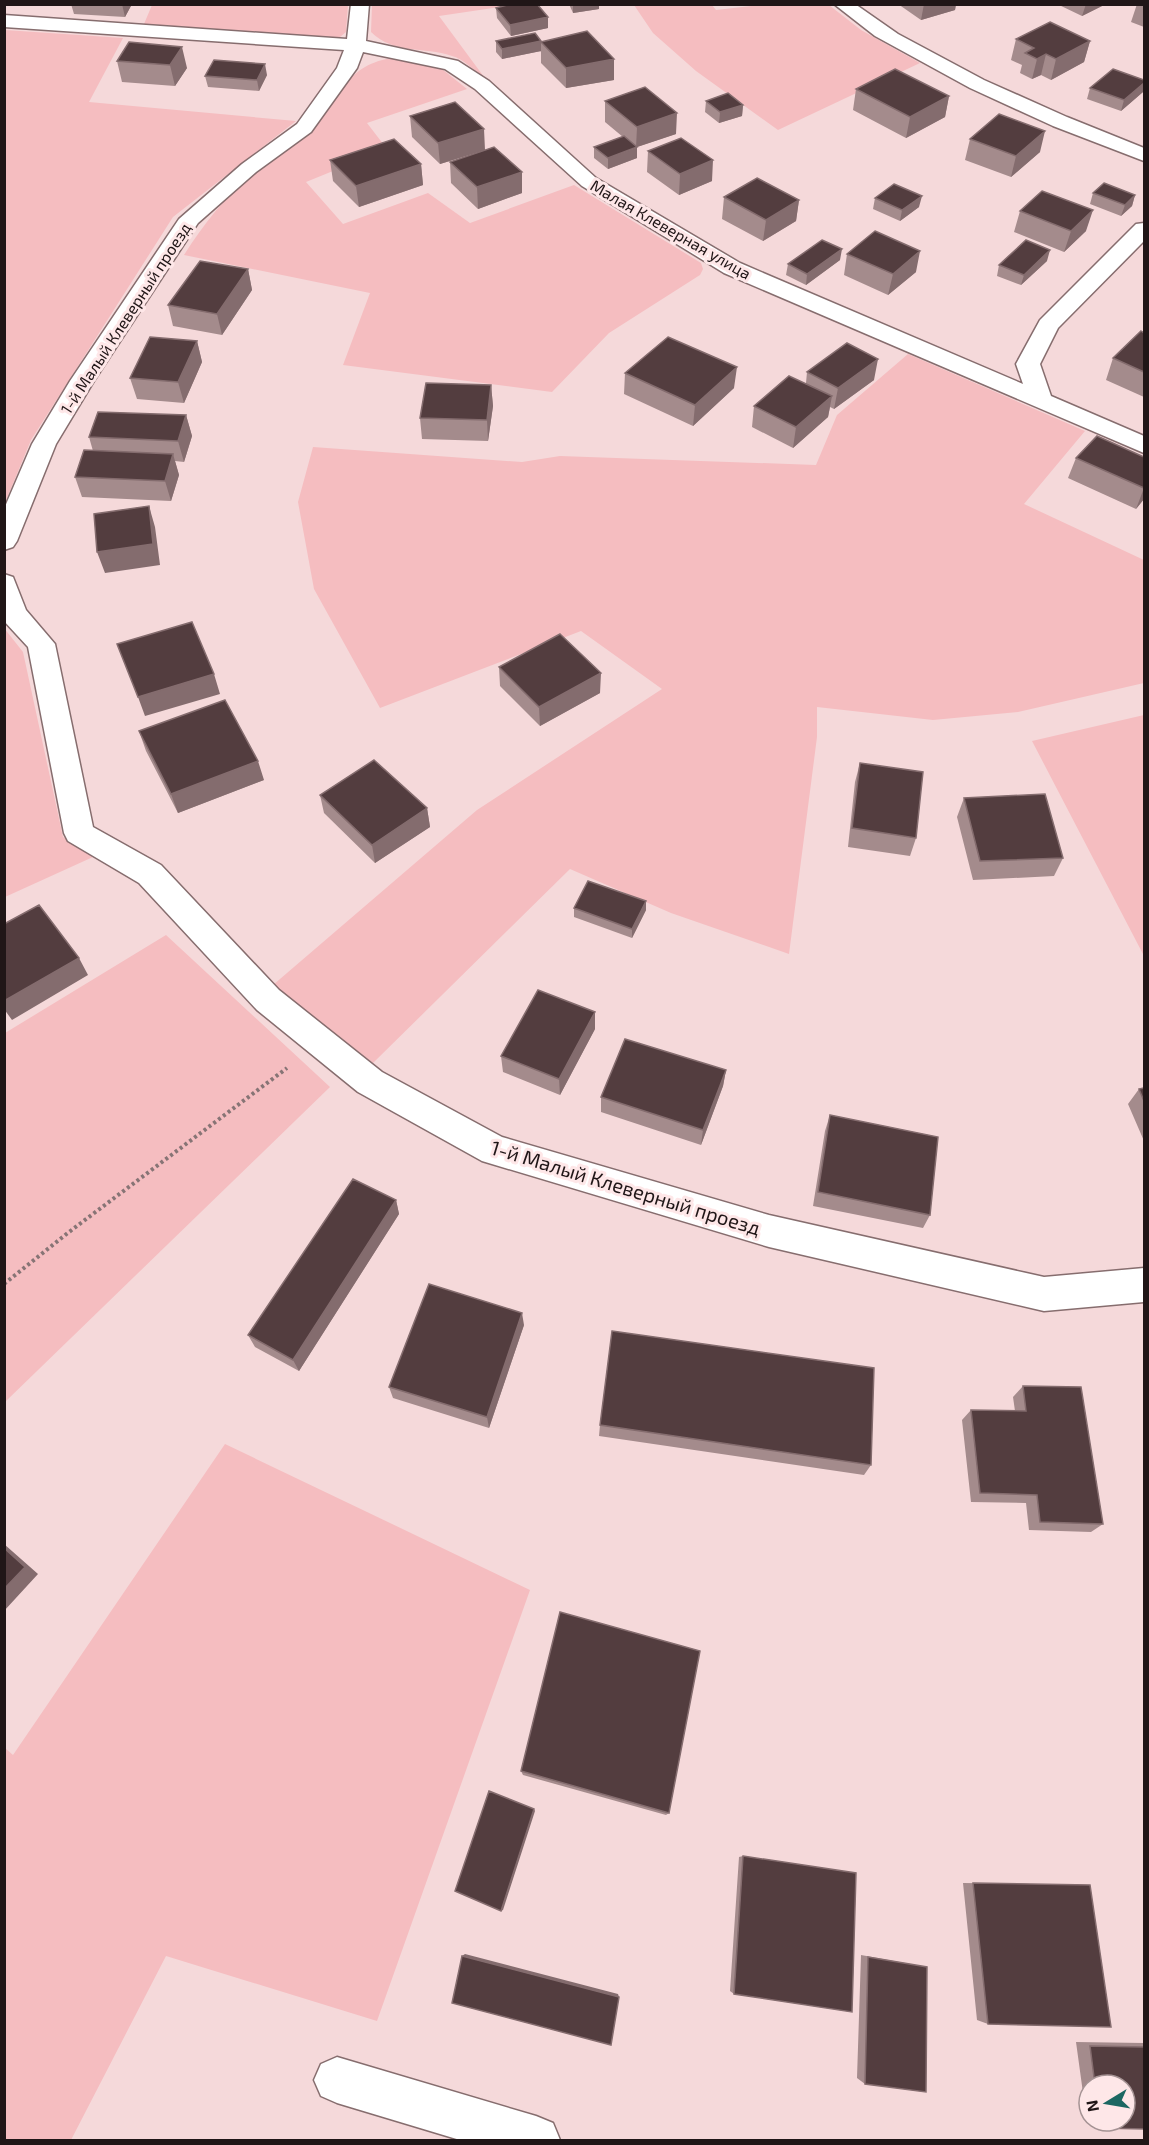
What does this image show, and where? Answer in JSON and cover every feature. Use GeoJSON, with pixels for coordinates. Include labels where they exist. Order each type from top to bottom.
{"type":"FeatureCollection","features":[{"type":"Feature","properties":{"kind":"street"},"geometry":{"type":"LineString","coordinates":[[356,45],[360,4]]}},
{"type":"Feature","properties":{"kind":"street"},"geometry":{"type":"LineString","coordinates":[[843,4],[866,25],[951,72],[1036,113],[1144,155]]}},
{"type":"Feature","properties":{"kind":"street","name":"Малая Клеверная улица"},"geometry":{"type":"LineString","coordinates":[[4,21],[356,45],[451,65],[482,85],[589,182],[732,268],[1144,445]]}},
{"type":"Feature","properties":{"kind":"street","name":"1-й Малый Клеверный проезд"},"geometry":{"type":"LineString","coordinates":[[4,541],[44,444],[82,381],[190,219],[249,168],[304,128],[347,68],[356,45]]}},
{"type":"Feature","properties":{"kind":"street"},"geometry":{"type":"LineString","coordinates":[[1040,400],[1028,364],[1048,325],[1144,229]]}},
{"type":"Feature","properties":{"kind":"street","name":"1-й Малый Клеверный проезд"},"geometry":{"type":"LineString","coordinates":[[4,583],[14,614],[41,644],[79,833],[150,874],[268,1000],[370,1082],[494,1150],[769,1231],[1044,1294],[1144,1285]]}},
{"type":"Feature","properties":{"kind":"street"},"geometry":{"type":"LineString","coordinates":[[337,2080],[536,2140]]}},
{"type":"Feature","properties":{"kind":"path"},"geometry":{"type":"LineString","coordinates":[[4,1284],[69,1232],[322,1043]]}},
{"type":"Feature","properties":{"kind":"shaded area"},"geometry":{"type":"Polygon","coordinates":[[[152,4],[348,5],[346,32],[340,37],[324,37],[144,24],[152,4]]]}},
{"type":"Feature","properties":{"kind":"shaded area"},"geometry":{"type":"Polygon","coordinates":[[[768,4],[829,5],[861,30],[920,63],[778,130],[696,71],[653,33],[634,5],[712,5],[716,10],[768,4]]]}},
{"type":"Feature","properties":{"kind":"shaded area"},"geometry":{"type":"Polygon","coordinates":[[[372,5],[514,5],[439,16],[487,81],[457,58],[441,53],[400,47],[380,39],[371,32],[372,5]]]}},
{"type":"Feature","properties":{"kind":"shaded area"},"geometry":{"type":"Polygon","coordinates":[[[5,30],[123,38],[89,102],[296,121],[173,217],[31,440],[5,503],[5,30]]]}},
{"type":"Feature","properties":{"kind":"shaded area"},"geometry":{"type":"Polygon","coordinates":[[[391,58],[442,69],[467,89],[367,123],[387,149],[306,182],[343,224],[428,193],[470,223],[574,185],[701,263],[703,269],[700,275],[609,333],[552,392],[343,365],[370,293],[184,255],[227,198],[248,177],[311,129],[352,77],[375,62],[391,58]]]}},
{"type":"Feature","properties":{"kind":"shaded area"},"geometry":{"type":"Polygon","coordinates":[[[908,354],[1085,431],[1024,504],[1144,560],[1144,683],[1018,712],[933,720],[817,707],[817,737],[789,954],[671,913],[570,869],[373,1063],[273,985],[477,810],[662,689],[581,631],[380,708],[314,589],[298,502],[313,447],[522,462],[560,456],[816,465],[837,415],[908,354]]]}},
{"type":"Feature","properties":{"kind":"shaded area"},"geometry":{"type":"Polygon","coordinates":[[[4,628],[23,652],[63,837],[93,857],[5,897],[4,628]]]}},
{"type":"Feature","properties":{"kind":"shaded area"},"geometry":{"type":"Polygon","coordinates":[[[1144,715],[1144,956],[1032,741],[1144,715]]]}},
{"type":"Feature","properties":{"kind":"shaded area"},"geometry":{"type":"Polygon","coordinates":[[[166,935],[330,1087],[5,1402],[5,1033],[166,935]]]}},
{"type":"Feature","properties":{"kind":"shaded area"},"geometry":{"type":"Polygon","coordinates":[[[225,1444],[530,1590],[377,2021],[166,1956],[71,2140],[5,2140],[5,1748],[13,1755],[225,1444]]]}},
{"type":"Feature","properties":{"kind":"building"},"geometry":{"type":"Polygon","coordinates":[[[511,4],[537,4],[548,17],[510,25],[496,8],[511,4]]]}},
{"type":"Feature","properties":{"kind":"building"},"geometry":{"type":"Polygon","coordinates":[[[1050,22],[1090,41],[1056,59],[1046,54],[1037,59],[1025,53],[1034,48],[1016,39],[1050,22]]]}},
{"type":"Feature","properties":{"kind":"building"},"geometry":{"type":"Polygon","coordinates":[[[587,31],[614,59],[566,68],[541,42],[587,31]]]}},
{"type":"Feature","properties":{"kind":"building"},"geometry":{"type":"Polygon","coordinates":[[[535,33],[541,41],[502,49],[496,41],[535,33]]]}},
{"type":"Feature","properties":{"kind":"building"},"geometry":{"type":"Polygon","coordinates":[[[129,42],[182,47],[170,65],[117,61],[129,42]]]}},
{"type":"Feature","properties":{"kind":"building"},"geometry":{"type":"Polygon","coordinates":[[[214,60],[265,64],[257,80],[205,76],[214,60]]]}},
{"type":"Feature","properties":{"kind":"building"},"geometry":{"type":"Polygon","coordinates":[[[895,69],[949,96],[910,117],[856,89],[895,69]]]}},
{"type":"Feature","properties":{"kind":"building"},"geometry":{"type":"Polygon","coordinates":[[[1113,69],[1144,80],[1144,83],[1124,100],[1090,88],[1113,69]]]}},
{"type":"Feature","properties":{"kind":"building"},"geometry":{"type":"Polygon","coordinates":[[[645,87],[677,113],[637,127],[605,101],[645,87]]]}},
{"type":"Feature","properties":{"kind":"building"},"geometry":{"type":"Polygon","coordinates":[[[728,93],[743,105],[720,112],[706,101],[728,93]]]}},
{"type":"Feature","properties":{"kind":"building"},"geometry":{"type":"Polygon","coordinates":[[[455,102],[484,129],[438,143],[410,116],[455,102]]]}},
{"type":"Feature","properties":{"kind":"building"},"geometry":{"type":"Polygon","coordinates":[[[999,114],[1045,131],[1016,156],[970,139],[999,114]]]}},
{"type":"Feature","properties":{"kind":"building"},"geometry":{"type":"Polygon","coordinates":[[[624,136],[637,147],[608,158],[594,147],[624,136]]]}},
{"type":"Feature","properties":{"kind":"building"},"geometry":{"type":"Polygon","coordinates":[[[681,138],[713,160],[680,174],[648,151],[681,138]]]}},
{"type":"Feature","properties":{"kind":"building"},"geometry":{"type":"Polygon","coordinates":[[[394,139],[421,164],[356,186],[330,160],[394,139]]]}},
{"type":"Feature","properties":{"kind":"building"},"geometry":{"type":"Polygon","coordinates":[[[494,147],[522,172],[477,187],[450,162],[494,147]]]}},
{"type":"Feature","properties":{"kind":"building"},"geometry":{"type":"Polygon","coordinates":[[[757,178],[799,200],[766,220],[724,197],[757,178]]]}},
{"type":"Feature","properties":{"kind":"building"},"geometry":{"type":"Polygon","coordinates":[[[1104,183],[1135,195],[1125,205],[1093,193],[1104,183]]]}},
{"type":"Feature","properties":{"kind":"building"},"geometry":{"type":"Polygon","coordinates":[[[894,184],[922,196],[902,210],[875,198],[894,184]]]}},
{"type":"Feature","properties":{"kind":"building"},"geometry":{"type":"Polygon","coordinates":[[[1042,191],[1093,210],[1071,231],[1020,211],[1042,191]]]}},
{"type":"Feature","properties":{"kind":"building"},"geometry":{"type":"Polygon","coordinates":[[[875,231],[920,251],[893,274],[847,254],[875,231]]]}},
{"type":"Feature","properties":{"kind":"building"},"geometry":{"type":"Polygon","coordinates":[[[822,240],[842,249],[807,274],[788,264],[822,240]]]}},
{"type":"Feature","properties":{"kind":"building"},"geometry":{"type":"Polygon","coordinates":[[[1026,240],[1050,250],[1024,275],[999,265],[1026,240]]]}},
{"type":"Feature","properties":{"kind":"building"},"geometry":{"type":"Polygon","coordinates":[[[200,261],[248,269],[217,314],[168,305],[200,261]]]}},
{"type":"Feature","properties":{"kind":"building"},"geometry":{"type":"Polygon","coordinates":[[[1141,331],[1144,333],[1144,372],[1113,358],[1141,331]]]}},
{"type":"Feature","properties":{"kind":"building"},"geometry":{"type":"Polygon","coordinates":[[[150,337],[197,341],[178,382],[130,378],[150,337]]]}},
{"type":"Feature","properties":{"kind":"building"},"geometry":{"type":"Polygon","coordinates":[[[668,337],[737,367],[695,405],[625,373],[668,337]]]}},
{"type":"Feature","properties":{"kind":"building"},"geometry":{"type":"Polygon","coordinates":[[[847,343],[878,359],[838,388],[807,372],[847,343]]]}},
{"type":"Feature","properties":{"kind":"building"},"geometry":{"type":"Polygon","coordinates":[[[789,376],[832,396],[796,427],[754,406],[789,376]]]}},
{"type":"Feature","properties":{"kind":"building"},"geometry":{"type":"Polygon","coordinates":[[[426,383],[491,385],[487,420],[420,418],[426,383]]]}},
{"type":"Feature","properties":{"kind":"building"},"geometry":{"type":"Polygon","coordinates":[[[98,412],[186,415],[178,441],[89,437],[98,412]]]}},
{"type":"Feature","properties":{"kind":"building"},"geometry":{"type":"Polygon","coordinates":[[[1097,436],[1144,457],[1144,488],[1076,458],[1097,436]]]}},
{"type":"Feature","properties":{"kind":"building"},"geometry":{"type":"Polygon","coordinates":[[[84,450],[173,454],[165,481],[75,477],[84,450]]]}},
{"type":"Feature","properties":{"kind":"building"},"geometry":{"type":"Polygon","coordinates":[[[149,506],[153,544],[97,552],[94,514],[149,506]]]}},
{"type":"Feature","properties":{"kind":"building"},"geometry":{"type":"Polygon","coordinates":[[[192,622],[214,674],[138,697],[117,644],[192,622]]]}},
{"type":"Feature","properties":{"kind":"building"},"geometry":{"type":"Polygon","coordinates":[[[560,634],[601,673],[539,707],[499,667],[560,634]]]}},
{"type":"Feature","properties":{"kind":"building"},"geometry":{"type":"Polygon","coordinates":[[[225,700],[258,761],[171,794],[139,731],[225,700]]]}},
{"type":"Feature","properties":{"kind":"building"},"geometry":{"type":"Polygon","coordinates":[[[374,760],[427,808],[372,845],[320,795],[374,760]]]}},
{"type":"Feature","properties":{"kind":"building"},"geometry":{"type":"Polygon","coordinates":[[[860,763],[923,772],[916,838],[852,828],[860,763]]]}},
{"type":"Feature","properties":{"kind":"building"},"geometry":{"type":"Polygon","coordinates":[[[1045,794],[1063,858],[980,861],[964,798],[1045,794]]]}},
{"type":"Feature","properties":{"kind":"building"},"geometry":{"type":"Polygon","coordinates":[[[588,881],[646,901],[632,929],[574,908],[588,881]]]}},
{"type":"Feature","properties":{"kind":"building"},"geometry":{"type":"Polygon","coordinates":[[[39,905],[79,958],[4,1001],[4,924],[39,905]]]}},
{"type":"Feature","properties":{"kind":"building"},"geometry":{"type":"Polygon","coordinates":[[[538,990],[595,1012],[559,1079],[501,1056],[538,990]]]}},
{"type":"Feature","properties":{"kind":"building"},"geometry":{"type":"Polygon","coordinates":[[[625,1039],[726,1070],[703,1130],[601,1097],[625,1039]]]}},
{"type":"Feature","properties":{"kind":"building"},"geometry":{"type":"Polygon","coordinates":[[[1144,1088],[1144,1101],[1139,1089],[1144,1088]]]}},
{"type":"Feature","properties":{"kind":"building"},"geometry":{"type":"Polygon","coordinates":[[[830,1115],[938,1137],[930,1215],[818,1192],[830,1115]]]}},
{"type":"Feature","properties":{"kind":"building"},"geometry":{"type":"Polygon","coordinates":[[[353,1179],[396,1200],[293,1360],[248,1335],[353,1179]]]}},
{"type":"Feature","properties":{"kind":"building"},"geometry":{"type":"Polygon","coordinates":[[[429,1284],[522,1313],[487,1417],[389,1387],[429,1284]]]}},
{"type":"Feature","properties":{"kind":"building"},"geometry":{"type":"Polygon","coordinates":[[[612,1331],[874,1368],[871,1465],[600,1425],[612,1331]]]}},
{"type":"Feature","properties":{"kind":"building"},"geometry":{"type":"Polygon","coordinates":[[[1023,1386],[1081,1387],[1103,1524],[1040,1522],[1037,1495],[980,1493],[971,1410],[1026,1411],[1023,1386]]]}},
{"type":"Feature","properties":{"kind":"building"},"geometry":{"type":"Polygon","coordinates":[[[4,1548],[25,1567],[4,1589],[4,1548]]]}},
{"type":"Feature","properties":{"kind":"building"},"geometry":{"type":"Polygon","coordinates":[[[560,1612],[700,1651],[669,1813],[521,1771],[560,1612]]]}},
{"type":"Feature","properties":{"kind":"building"},"geometry":{"type":"Polygon","coordinates":[[[489,1791],[534,1809],[501,1911],[455,1891],[489,1791]]]}},
{"type":"Feature","properties":{"kind":"building"},"geometry":{"type":"Polygon","coordinates":[[[743,1856],[856,1873],[852,2012],[734,1994],[743,1856]]]}},
{"type":"Feature","properties":{"kind":"building"},"geometry":{"type":"Polygon","coordinates":[[[973,1883],[1090,1885],[1111,2027],[988,2024],[973,1883]]]}},
{"type":"Feature","properties":{"kind":"building"},"geometry":{"type":"Polygon","coordinates":[[[462,1956],[619,1997],[611,2045],[452,2003],[462,1956]]]}},
{"type":"Feature","properties":{"kind":"building"},"geometry":{"type":"Polygon","coordinates":[[[868,1957],[927,1967],[926,2092],[865,2084],[868,1957]]]}},
{"type":"Feature","properties":{"kind":"building"},"geometry":{"type":"Polygon","coordinates":[[[1090,2046],[1144,2047],[1144,2129],[1137,2129],[1137,2073],[1093,2073],[1090,2046]]]}}]}
